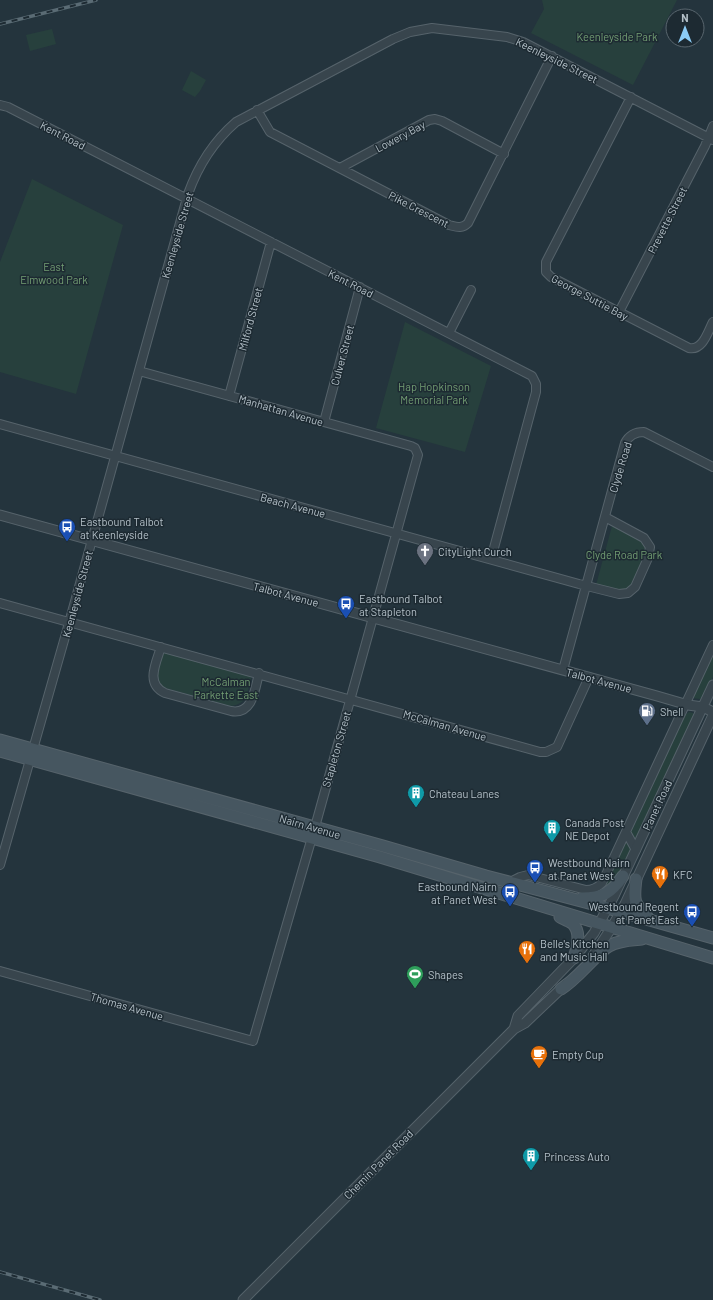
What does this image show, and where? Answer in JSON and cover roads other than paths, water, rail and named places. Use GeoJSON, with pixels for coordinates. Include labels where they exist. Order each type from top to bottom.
{"type":"FeatureCollection","features":[{"type":"Feature","properties":{"kind":"main road","name":"Nairn Avenue"},"geometry":{"type":"LineString","coordinates":[[0,740],[31,754],[129,781],[217,811],[383,846],[486,876],[713,938]]}},
{"type":"Feature","properties":{"kind":"main road","name":"Nairn Avenue"},"geometry":{"type":"LineString","coordinates":[[0,751],[31,754]]}},
{"type":"Feature","properties":{"kind":"main road","name":"Nairn Avenue"},"geometry":{"type":"LineString","coordinates":[[129,781],[220,800],[380,857],[713,958]]}},
{"type":"Feature","properties":{"kind":"main road"},"geometry":{"type":"LineString","coordinates":[[217,811],[220,800]]}},
{"type":"Feature","properties":{"kind":"main road"},"geometry":{"type":"LineString","coordinates":[[380,857],[383,846]]}},
{"type":"Feature","properties":{"kind":"main road"},"geometry":{"type":"LineString","coordinates":[[571,899],[592,898],[605,894],[615,887],[623,876]]}},
{"type":"Feature","properties":{"kind":"main road"},"geometry":{"type":"LineString","coordinates":[[636,879],[634,897],[638,907],[651,921]]}},
{"type":"Feature","properties":{"kind":"main road"},"geometry":{"type":"LineString","coordinates":[[506,895],[510,882]]}},
{"type":"Feature","properties":{"kind":"main road"},"geometry":{"type":"LineString","coordinates":[[539,905],[572,923],[576,929],[578,941],[574,958]]}},
{"type":"Feature","properties":{"kind":"main road"},"geometry":{"type":"LineString","coordinates":[[561,990],[571,983],[608,946],[629,940],[650,939]]}},
{"type":"Feature","properties":{"kind":"street","name":"Keenleyside Street"},"geometry":{"type":"LineString","coordinates":[[0,865],[70,621],[187,198],[190,189],[215,143],[236,122],[257,110],[393,39],[410,32],[432,28],[506,37],[523,42],[711,138]]}},
{"type":"Feature","properties":{"kind":"street","name":"Pike Crescent"},"geometry":{"type":"LineString","coordinates":[[257,110],[270,132],[449,225],[464,227],[468,223],[504,154],[552,56]]}},
{"type":"Feature","properties":{"kind":"street","name":"George Suttie Bay"},"geometry":{"type":"LineString","coordinates":[[631,97],[545,265],[546,272],[551,277],[691,349],[698,347],[702,343],[713,322]]}},
{"type":"Feature","properties":{"kind":"street","name":"Kent Road"},"geometry":{"type":"LineString","coordinates":[[0,105],[8,107],[187,198],[532,376],[536,384],[536,392],[492,560]]}},
{"type":"Feature","properties":{"kind":"street","name":"Lowery Bay"},"geometry":{"type":"LineString","coordinates":[[340,168],[429,120],[435,119],[442,121],[504,154]]}},
{"type":"Feature","properties":{"kind":"street","name":"Prevette Street"},"geometry":{"type":"LineString","coordinates":[[619,312],[711,138],[713,126]]}},
{"type":"Feature","properties":{"kind":"street","name":"Milford Street"},"geometry":{"type":"LineString","coordinates":[[229,396],[271,242]]}},
{"type":"Feature","properties":{"kind":"street","name":"Culver Street"},"geometry":{"type":"LineString","coordinates":[[324,422],[360,287]]}},
{"type":"Feature","properties":{"kind":"street"},"geometry":{"type":"LineString","coordinates":[[449,333],[471,290]]}},
{"type":"Feature","properties":{"kind":"street","name":"Manhattan Avenue"},"geometry":{"type":"LineString","coordinates":[[139,371],[411,446],[415,448],[418,455]]}},
{"type":"Feature","properties":{"kind":"street","name":"Beach Avenue"},"geometry":{"type":"LineString","coordinates":[[0,424],[585,585]]}},
{"type":"Feature","properties":{"kind":"street","name":"Clyde Road"},"geometry":{"type":"LineString","coordinates":[[563,670],[585,585],[625,443],[628,438],[633,434],[644,432],[713,468]]}},
{"type":"Feature","properties":{"kind":"street","name":"Stapleton Street"},"geometry":{"type":"LineString","coordinates":[[253,1041],[418,455]]}},
{"type":"Feature","properties":{"kind":"street","name":"Talbot Avenue"},"geometry":{"type":"LineString","coordinates":[[0,515],[589,677],[686,705],[712,716]]}},
{"type":"Feature","properties":{"kind":"street"},"geometry":{"type":"LineString","coordinates":[[585,585],[619,594],[628,593],[635,587],[648,558],[650,547],[644,538],[605,517]]}},
{"type":"Feature","properties":{"kind":"street","name":"McCalman Avenue"},"geometry":{"type":"LineString","coordinates":[[0,603],[546,752],[557,747],[589,677]]}},
{"type":"Feature","properties":{"kind":"street"},"geometry":{"type":"LineString","coordinates":[[510,882],[528,874],[586,890],[597,888],[602,882],[626,832],[713,645]]}},
{"type":"Feature","properties":{"kind":"street"},"geometry":{"type":"LineString","coordinates":[[161,647],[153,676],[154,683],[159,689],[165,693],[223,709],[237,712],[247,707],[252,700],[259,674]]}},
{"type":"Feature","properties":{"kind":"street","name":"Panet Road"},"geometry":{"type":"LineString","coordinates":[[600,924],[713,685]]}},
{"type":"Feature","properties":{"kind":"street","name":"Panet Road"},"geometry":{"type":"LineString","coordinates":[[612,927],[621,913],[712,716]]}},
{"type":"Feature","properties":{"kind":"street"},"geometry":{"type":"LineString","coordinates":[[626,832],[636,850]]}},
{"type":"Feature","properties":{"kind":"street"},"geometry":{"type":"LineString","coordinates":[[571,899],[573,886]]}},
{"type":"Feature","properties":{"kind":"street","name":"Chemin Panet Road"},"geometry":{"type":"LineString","coordinates":[[514,1029],[518,1016],[574,958],[600,924]]}},
{"type":"Feature","properties":{"kind":"street","name":"Chemin Panet Road"},"geometry":{"type":"LineString","coordinates":[[243,1300],[514,1029],[525,1023],[561,990],[593,955],[612,927]]}},
{"type":"Feature","properties":{"kind":"street","name":"Thomas Avenue"},"geometry":{"type":"LineString","coordinates":[[0,971],[253,1041]]}},
{"type":"Feature","properties":{"kind":"street"},"geometry":{"type":"LineString","coordinates":[[534,1000],[542,1008]]}},
{"type":"Feature","properties":{"kind":"railway"},"geometry":{"type":"LineString","coordinates":[[0,24],[96,0]]}},
{"type":"Feature","properties":{"kind":"railway"},"geometry":{"type":"LineString","coordinates":[[0,1272],[100,1300]]}},
{"type":"Feature","properties":{"kind":"place","name":"Eastbound Talbot at Keenleyside"},"geometry":{"type":"Point","coordinates":[67,542]}},
{"type":"Feature","properties":{"kind":"place","name":"CityLight Curch"},"geometry":{"type":"Point","coordinates":[425,566]}},
{"type":"Feature","properties":{"kind":"place","name":"Eastbound Talbot at Stapleton"},"geometry":{"type":"Point","coordinates":[346,619]}},
{"type":"Feature","properties":{"kind":"place","name":"Shell"},"geometry":{"type":"Point","coordinates":[647,726]}},
{"type":"Feature","properties":{"kind":"place","name":"Chateau Lanes"},"geometry":{"type":"Point","coordinates":[416,808]}},
{"type":"Feature","properties":{"kind":"place","name":"Canada Post NE Depot"},"geometry":{"type":"Point","coordinates":[552,843]}},
{"type":"Feature","properties":{"kind":"place","name":"Westbound Nairn at Panet West"},"geometry":{"type":"Point","coordinates":[535,883]}},
{"type":"Feature","properties":{"kind":"place","name":"KFC"},"geometry":{"type":"Point","coordinates":[660,889]}},
{"type":"Feature","properties":{"kind":"place","name":"Eastbound Nairn at Panet West"},"geometry":{"type":"Point","coordinates":[510,907]}},
{"type":"Feature","properties":{"kind":"place","name":"Westbound Regent at Panet East"},"geometry":{"type":"Point","coordinates":[692,927]}},
{"type":"Feature","properties":{"kind":"place","name":"Belle's Kitchen and Music Hall"},"geometry":{"type":"Point","coordinates":[527,964]}},
{"type":"Feature","properties":{"kind":"place","name":"Shapes"},"geometry":{"type":"Point","coordinates":[415,989]}},
{"type":"Feature","properties":{"kind":"place","name":"Empty Cup"},"geometry":{"type":"Point","coordinates":[539,1069]}},
{"type":"Feature","properties":{"kind":"place","name":"Princess Auto"},"geometry":{"type":"Point","coordinates":[531,1171]}},
{"type":"Feature","properties":{"kind":"park label","name":"Keenleyside Park"},"geometry":{"type":"Point","coordinates":[617,36]}},
{"type":"Feature","properties":{"kind":"park label","name":"East Elmwood Park"},"geometry":{"type":"Point","coordinates":[54,272]}},
{"type":"Feature","properties":{"kind":"park label","name":"Hap Hopkinson Memorial Park"},"geometry":{"type":"Point","coordinates":[434,392]}},
{"type":"Feature","properties":{"kind":"park label","name":"Clyde Road Park"},"geometry":{"type":"Point","coordinates":[624,554]}},
{"type":"Feature","properties":{"kind":"park label","name":"McCalman Parkette East"},"geometry":{"type":"Point","coordinates":[226,687]}}]}
